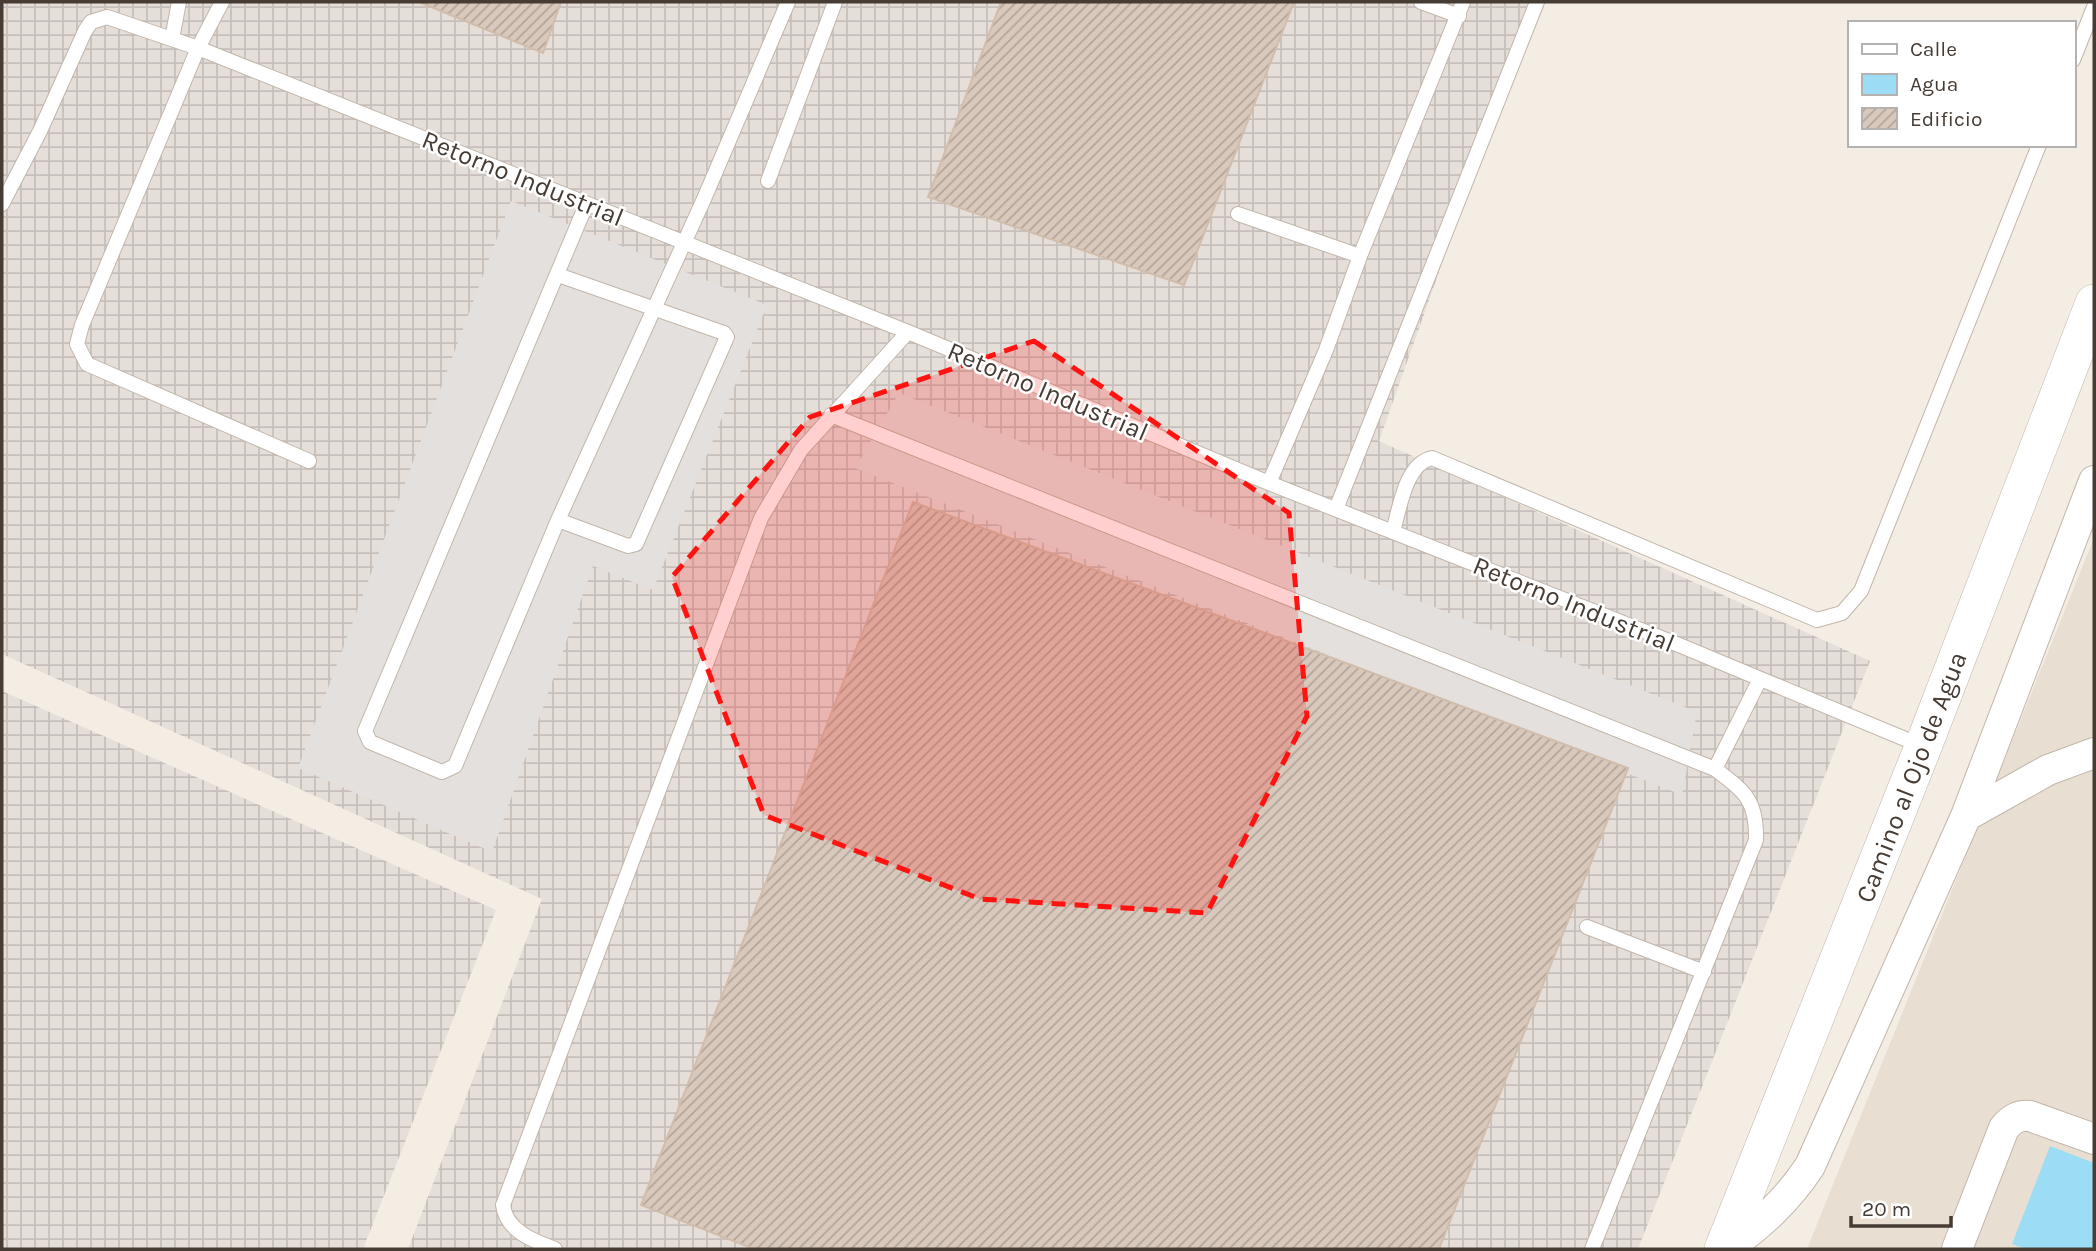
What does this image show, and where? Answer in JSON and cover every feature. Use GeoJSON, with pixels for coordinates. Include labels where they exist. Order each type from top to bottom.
{"type":"FeatureCollection","features":[{"type":"Feature","properties":{"kind":"street","name":"Camino al Ojo de Agua"},"geometry":{"type":"LineString","coordinates":[[1725,1249],[2094,303]]}},
{"type":"Feature","properties":{"kind":"street"},"geometry":{"type":"LineString","coordinates":[[1725,1249],[1790,1196],[1810,1166],[1966,816],[2094,481]]}},
{"type":"Feature","properties":{"kind":"street"},"geometry":{"type":"LineString","coordinates":[[1966,816],[2028,779],[2094,753]]}},
{"type":"Feature","properties":{"kind":"street"},"geometry":{"type":"LineString","coordinates":[[1957,1249],[2004,1128],[2010,1121],[2030,1116],[2094,1139]]}},
{"type":"Feature","properties":{"kind":"lane"},"geometry":{"type":"LineString","coordinates":[[172,39],[179,2]]}},
{"type":"Feature","properties":{"kind":"lane"},"geometry":{"type":"LineString","coordinates":[[222,2],[198,48],[82,325],[77,344],[87,364],[309,461]]}},
{"type":"Feature","properties":{"kind":"lane"},"geometry":{"type":"LineString","coordinates":[[586,205],[365,731],[367,740],[442,772],[455,766],[558,520],[652,309],[685,242],[788,2]]}},
{"type":"Feature","properties":{"kind":"lane"},"geometry":{"type":"LineString","coordinates":[[768,181],[835,2]]}},
{"type":"Feature","properties":{"kind":"lane"},"geometry":{"type":"LineString","coordinates":[[1269,483],[1326,350],[1360,256],[1461,9],[1421,2]]}},
{"type":"Feature","properties":{"kind":"lane"},"geometry":{"type":"LineString","coordinates":[[1336,509],[1537,2]]}},
{"type":"Feature","properties":{"kind":"lane"},"geometry":{"type":"LineString","coordinates":[[2075,55],[2094,7]]}},
{"type":"Feature","properties":{"kind":"lane","name":"Retorno Industrial"},"geometry":{"type":"LineString","coordinates":[[2,204],[91,22],[107,17],[198,48],[586,205],[685,242],[1269,483],[1923,747]]}},
{"type":"Feature","properties":{"kind":"lane"},"geometry":{"type":"LineString","coordinates":[[1393,531],[1413,469],[1423,460],[1432,458],[1817,620],[1842,613],[1861,591],[2038,147]]}},
{"type":"Feature","properties":{"kind":"lane"},"geometry":{"type":"LineString","coordinates":[[1238,214],[1360,256]]}},
{"type":"Feature","properties":{"kind":"lane"},"geometry":{"type":"LineString","coordinates":[[558,275],[724,333],[727,337],[640,539],[628,546],[558,520]]}},
{"type":"Feature","properties":{"kind":"lane"},"geometry":{"type":"LineString","coordinates":[[555,1249],[516,1229],[509,1222],[503,1205],[761,518],[793,462],[831,415],[908,332]]}},
{"type":"Feature","properties":{"kind":"lane"},"geometry":{"type":"LineString","coordinates":[[831,415],[1715,769],[1751,801],[1756,817],[1756,840],[1592,1249]]}},
{"type":"Feature","properties":{"kind":"lane"},"geometry":{"type":"LineString","coordinates":[[1715,769],[1759,681]]}},
{"type":"Feature","properties":{"kind":"lane"},"geometry":{"type":"LineString","coordinates":[[1587,927],[1704,972]]}},
{"type":"Feature","properties":{"kind":"highlighted area"},"geometry":{"type":"Polygon","coordinates":[[[1034,341],[1289,513],[1307,716],[1207,913],[980,899],[764,815],[672,577],[810,417],[1034,341]]]}},
{"type":"Feature","properties":{"kind":"shaded area"},"geometry":{"type":"Polygon","coordinates":[[[2,2],[1535,2],[1379,441],[1870,661],[1638,1249],[408,1249],[542,899],[2,654],[2,2]]]}},
{"type":"Feature","properties":{"kind":"shaded area"},"geometry":{"type":"Polygon","coordinates":[[[511,201],[767,305],[653,590],[593,566],[492,852],[298,768],[511,201]]]}},
{"type":"Feature","properties":{"kind":"shaded area"},"geometry":{"type":"Polygon","coordinates":[[[899,393],[1697,712],[1682,795],[855,468],[899,393]]]}},
{"type":"Feature","properties":{"kind":"shaded area"},"geometry":{"type":"Polygon","coordinates":[[[2094,538],[2094,1249],[1807,1249],[2094,538]]]}},
{"type":"Feature","properties":{"kind":"shaded area"},"geometry":{"type":"Polygon","coordinates":[[[2,691],[496,910],[363,1249],[2,1249],[2,691]]]}},
{"type":"Feature","properties":{"kind":"water"},"geometry":{"type":"Polygon","coordinates":[[[2050,1146],[2094,1163],[2094,1249],[2026,1249],[2012,1244],[2050,1146]]]}},
{"type":"Feature","properties":{"kind":"building"},"geometry":{"type":"Polygon","coordinates":[[[419,2],[561,2],[543,53],[419,2]]]}},
{"type":"Feature","properties":{"kind":"building"},"geometry":{"type":"Polygon","coordinates":[[[1001,2],[1294,2],[1184,285],[928,197],[1001,2]]]}},
{"type":"Feature","properties":{"kind":"building"},"geometry":{"type":"Polygon","coordinates":[[[913,502],[1628,768],[1439,1249],[754,1249],[641,1205],[913,502]]]}}]}
